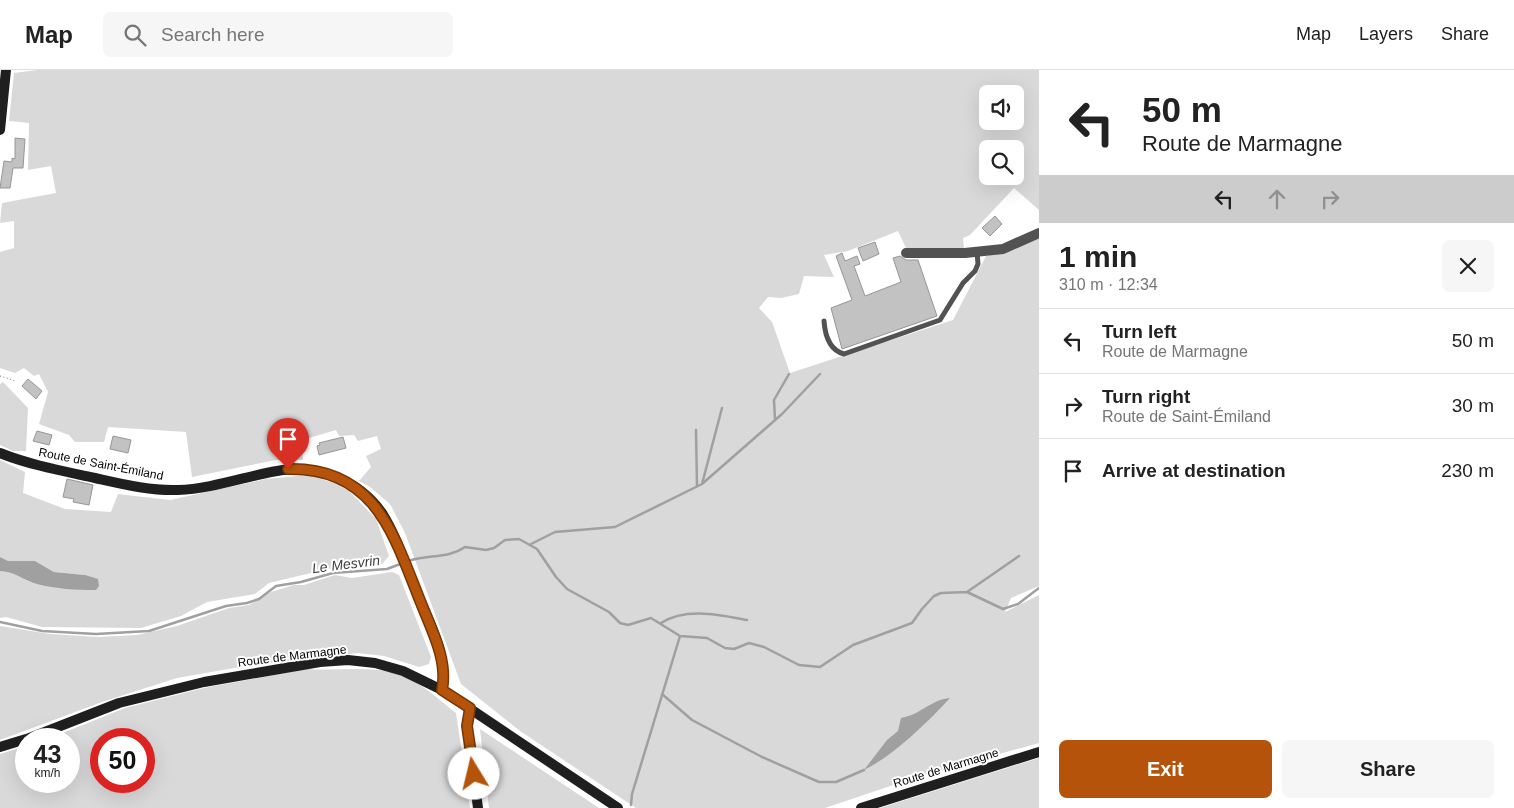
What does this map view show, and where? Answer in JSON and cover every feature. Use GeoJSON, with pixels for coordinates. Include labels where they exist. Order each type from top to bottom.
{"type":"FeatureCollection","features":[{"type":"Feature","properties":{"kind":"main road"},"geometry":{"type":"LineString","coordinates":[[0,130],[2,81],[6,70]]}},
{"type":"Feature","properties":{"kind":"main road","name":"Route de Saint-Émiland"},"geometry":{"type":"LineString","coordinates":[[0,453],[59,470],[128,485],[169,490],[199,487],[288,469],[304,468],[321,472],[347,483],[361,491],[381,512],[396,538],[440,650],[444,674],[442,690]]}},
{"type":"Feature","properties":{"kind":"main road","name":"Route de Marmagne"},"geometry":{"type":"LineString","coordinates":[[54,728],[145,695],[213,680],[320,662],[348,660],[390,666],[442,690],[618,808]]}},
{"type":"Feature","properties":{"kind":"main road"},"geometry":{"type":"LineString","coordinates":[[470,708],[467,726],[478,808]]}},
{"type":"Feature","properties":{"kind":"main road","name":"Route de Marmagne"},"geometry":{"type":"LineString","coordinates":[[0,747],[15,742]]}},
{"type":"Feature","properties":{"kind":"main road","name":"Route de Marmagne"},"geometry":{"type":"LineString","coordinates":[[860,808],[1039,752]]}},
{"type":"Feature","properties":{"kind":"street"},"geometry":{"type":"LineString","coordinates":[[906,253],[977,252],[1003,249],[1039,233]]}},
{"type":"Feature","properties":{"kind":"lane"},"geometry":{"type":"LineString","coordinates":[[824,321],[825,330],[832,346],[844,354],[940,320],[963,283],[975,271],[978,264],[977,252]]}},
{"type":"Feature","properties":{"kind":"path"},"geometry":{"type":"LineString","coordinates":[[0,376],[16,381]]}},
{"type":"Feature","properties":{"kind":"shaded area"},"geometry":{"type":"Polygon","coordinates":[[[37,70],[1039,70],[1039,210],[1014,188],[970,235],[963,238],[964,249],[906,248],[898,231],[848,251],[824,255],[834,277],[804,276],[799,294],[781,298],[768,297],[759,308],[772,322],[790,373],[953,320],[986,256],[1013,250],[1039,236],[1039,586],[1011,598],[1005,612],[1039,595],[1039,743],[920,776],[825,808],[636,808],[520,731],[461,684],[405,533],[390,504],[370,487],[359,481],[371,467],[366,456],[381,449],[377,436],[358,441],[354,435],[339,436],[336,430],[302,440],[303,460],[276,460],[192,477],[186,432],[108,427],[104,442],[75,442],[69,435],[39,424],[48,392],[39,374],[34,376],[24,368],[15,373],[0,368],[0,252],[14,248],[14,221],[0,223],[2,203],[56,193],[51,166],[28,170],[29,123],[9,121],[14,73],[37,70]]]}},
{"type":"Feature","properties":{"kind":"shaded area"},"geometry":{"type":"Polygon","coordinates":[[[3,382],[28,408],[26,451],[13,451],[0,445],[0,384],[3,382]]]}},
{"type":"Feature","properties":{"kind":"shaded area"},"geometry":{"type":"Polygon","coordinates":[[[0,460],[25,472],[23,493],[65,509],[111,512],[118,494],[170,500],[266,479],[309,475],[334,483],[349,491],[376,519],[389,556],[382,564],[332,568],[269,583],[255,594],[207,602],[181,616],[141,628],[42,627],[6,617],[0,618],[0,571],[10,571],[23,577],[85,575],[54,572],[35,561],[8,561],[0,557],[0,460]]]}},
{"type":"Feature","properties":{"kind":"shaded area"},"geometry":{"type":"Polygon","coordinates":[[[0,557],[8,561],[35,561],[54,572],[85,575],[98,579],[99,586],[96,590],[81,590],[37,584],[10,572],[0,571],[0,557]]]}},
{"type":"Feature","properties":{"kind":"shaded area"},"geometry":{"type":"Polygon","coordinates":[[[392,572],[399,575],[431,657],[429,664],[419,667],[384,656],[358,653],[246,666],[177,678],[102,702],[32,728],[15,728],[15,734],[0,740],[0,626],[50,634],[98,637],[137,635],[177,626],[229,608],[249,605],[271,592],[294,585],[304,585],[335,575],[352,578],[392,572]]]}},
{"type":"Feature","properties":{"kind":"shaded area"},"geometry":{"type":"Polygon","coordinates":[[[306,669],[360,669],[391,672],[409,679],[425,689],[456,713],[470,808],[0,808],[0,754],[15,749],[15,793],[80,793],[80,728],[75,728],[125,708],[204,688],[306,669]]]}},
{"type":"Feature","properties":{"kind":"shaded area"},"geometry":{"type":"Polygon","coordinates":[[[950,698],[921,728],[887,756],[864,770],[887,740],[898,731],[901,718],[914,714],[943,699],[950,698]]]}},
{"type":"Feature","properties":{"kind":"shaded area"},"geometry":{"type":"Polygon","coordinates":[[[480,729],[599,808],[489,808],[480,729]]]}},
{"type":"Feature","properties":{"kind":"shaded area"},"geometry":{"type":"Polygon","coordinates":[[[1039,758],[1039,808],[880,808],[1039,758]]]}},
{"type":"Feature","properties":{"kind":"building"},"geometry":{"type":"Polygon","coordinates":[[[15,138],[25,139],[23,168],[13,168],[10,188],[0,188],[4,161],[12,162],[12,158],[15,159],[15,138]]]}},
{"type":"Feature","properties":{"kind":"building"},"geometry":{"type":"Polygon","coordinates":[[[995,216],[1002,224],[990,236],[982,228],[995,216]]]}},
{"type":"Feature","properties":{"kind":"building"},"geometry":{"type":"Polygon","coordinates":[[[875,242],[879,254],[863,261],[858,248],[875,242]]]}},
{"type":"Feature","properties":{"kind":"building"},"geometry":{"type":"Polygon","coordinates":[[[842,253],[845,261],[857,256],[860,264],[854,266],[865,296],[901,282],[893,258],[900,256],[906,260],[918,260],[937,316],[842,349],[831,308],[852,300],[836,256],[842,253]]]}},
{"type":"Feature","properties":{"kind":"building"},"geometry":{"type":"Polygon","coordinates":[[[28,379],[42,391],[36,399],[22,386],[28,379]]]}},
{"type":"Feature","properties":{"kind":"building"},"geometry":{"type":"Polygon","coordinates":[[[37,431],[52,435],[49,445],[33,441],[37,431]]]}},
{"type":"Feature","properties":{"kind":"building"},"geometry":{"type":"Polygon","coordinates":[[[113,436],[131,440],[128,453],[110,449],[113,436]]]}},
{"type":"Feature","properties":{"kind":"building"},"geometry":{"type":"Polygon","coordinates":[[[343,437],[346,448],[319,455],[317,446],[320,445],[319,443],[343,437]]]}},
{"type":"Feature","properties":{"kind":"building"},"geometry":{"type":"Polygon","coordinates":[[[67,479],[93,485],[89,505],[73,502],[74,499],[63,497],[67,479]]]}},
{"type":"Feature","properties":{"kind":"waterway"},"geometry":{"type":"LineString","coordinates":[[775,420],[774,400],[789,374]]}},
{"type":"Feature","properties":{"kind":"waterway"},"geometry":{"type":"LineString","coordinates":[[531,544],[555,532],[615,527],[702,484],[782,414],[820,374]]}},
{"type":"Feature","properties":{"kind":"waterway"},"geometry":{"type":"LineString","coordinates":[[702,484],[722,408]]}},
{"type":"Feature","properties":{"kind":"waterway"},"geometry":{"type":"LineString","coordinates":[[696,430],[697,486]]}},
{"type":"Feature","properties":{"kind":"waterway","name":"Le Mesvrin"},"geometry":{"type":"LineString","coordinates":[[408,561],[445,555],[465,547],[486,550],[494,548],[505,540],[519,539],[537,549],[556,577],[567,589],[609,612],[620,623],[628,625],[651,618],[680,636],[707,638],[725,648],[734,649],[749,643],[764,647],[799,665],[820,667],[853,645],[912,623],[934,596],[941,593],[967,592],[1003,609],[1018,604],[1039,588]]}},
{"type":"Feature","properties":{"kind":"waterway"},"geometry":{"type":"LineString","coordinates":[[967,592],[1019,556]]}},
{"type":"Feature","properties":{"kind":"waterway","name":"Le Mesvrin"},"geometry":{"type":"LineString","coordinates":[[0,622],[42,631],[96,634],[149,631],[226,606],[259,599],[276,586],[301,582],[333,573],[387,569],[403,563]]}},
{"type":"Feature","properties":{"kind":"waterway"},"geometry":{"type":"LineString","coordinates":[[661,623],[681,615],[692,614],[715,615],[747,620]]}},
{"type":"Feature","properties":{"kind":"waterway"},"geometry":{"type":"LineString","coordinates":[[631,805],[632,794],[680,636]]}},
{"type":"Feature","properties":{"kind":"waterway"},"geometry":{"type":"LineString","coordinates":[[662,694],[692,720],[762,757],[819,782],[836,782],[864,770]]}},
{"type":"Feature","properties":{"kind":"route"},"geometry":{"type":"LineString","coordinates":[[288,469],[304,468],[332,476],[361,491],[381,512],[396,538],[440,650],[444,674],[442,690],[470,708],[467,726],[474,774]]}}]}
